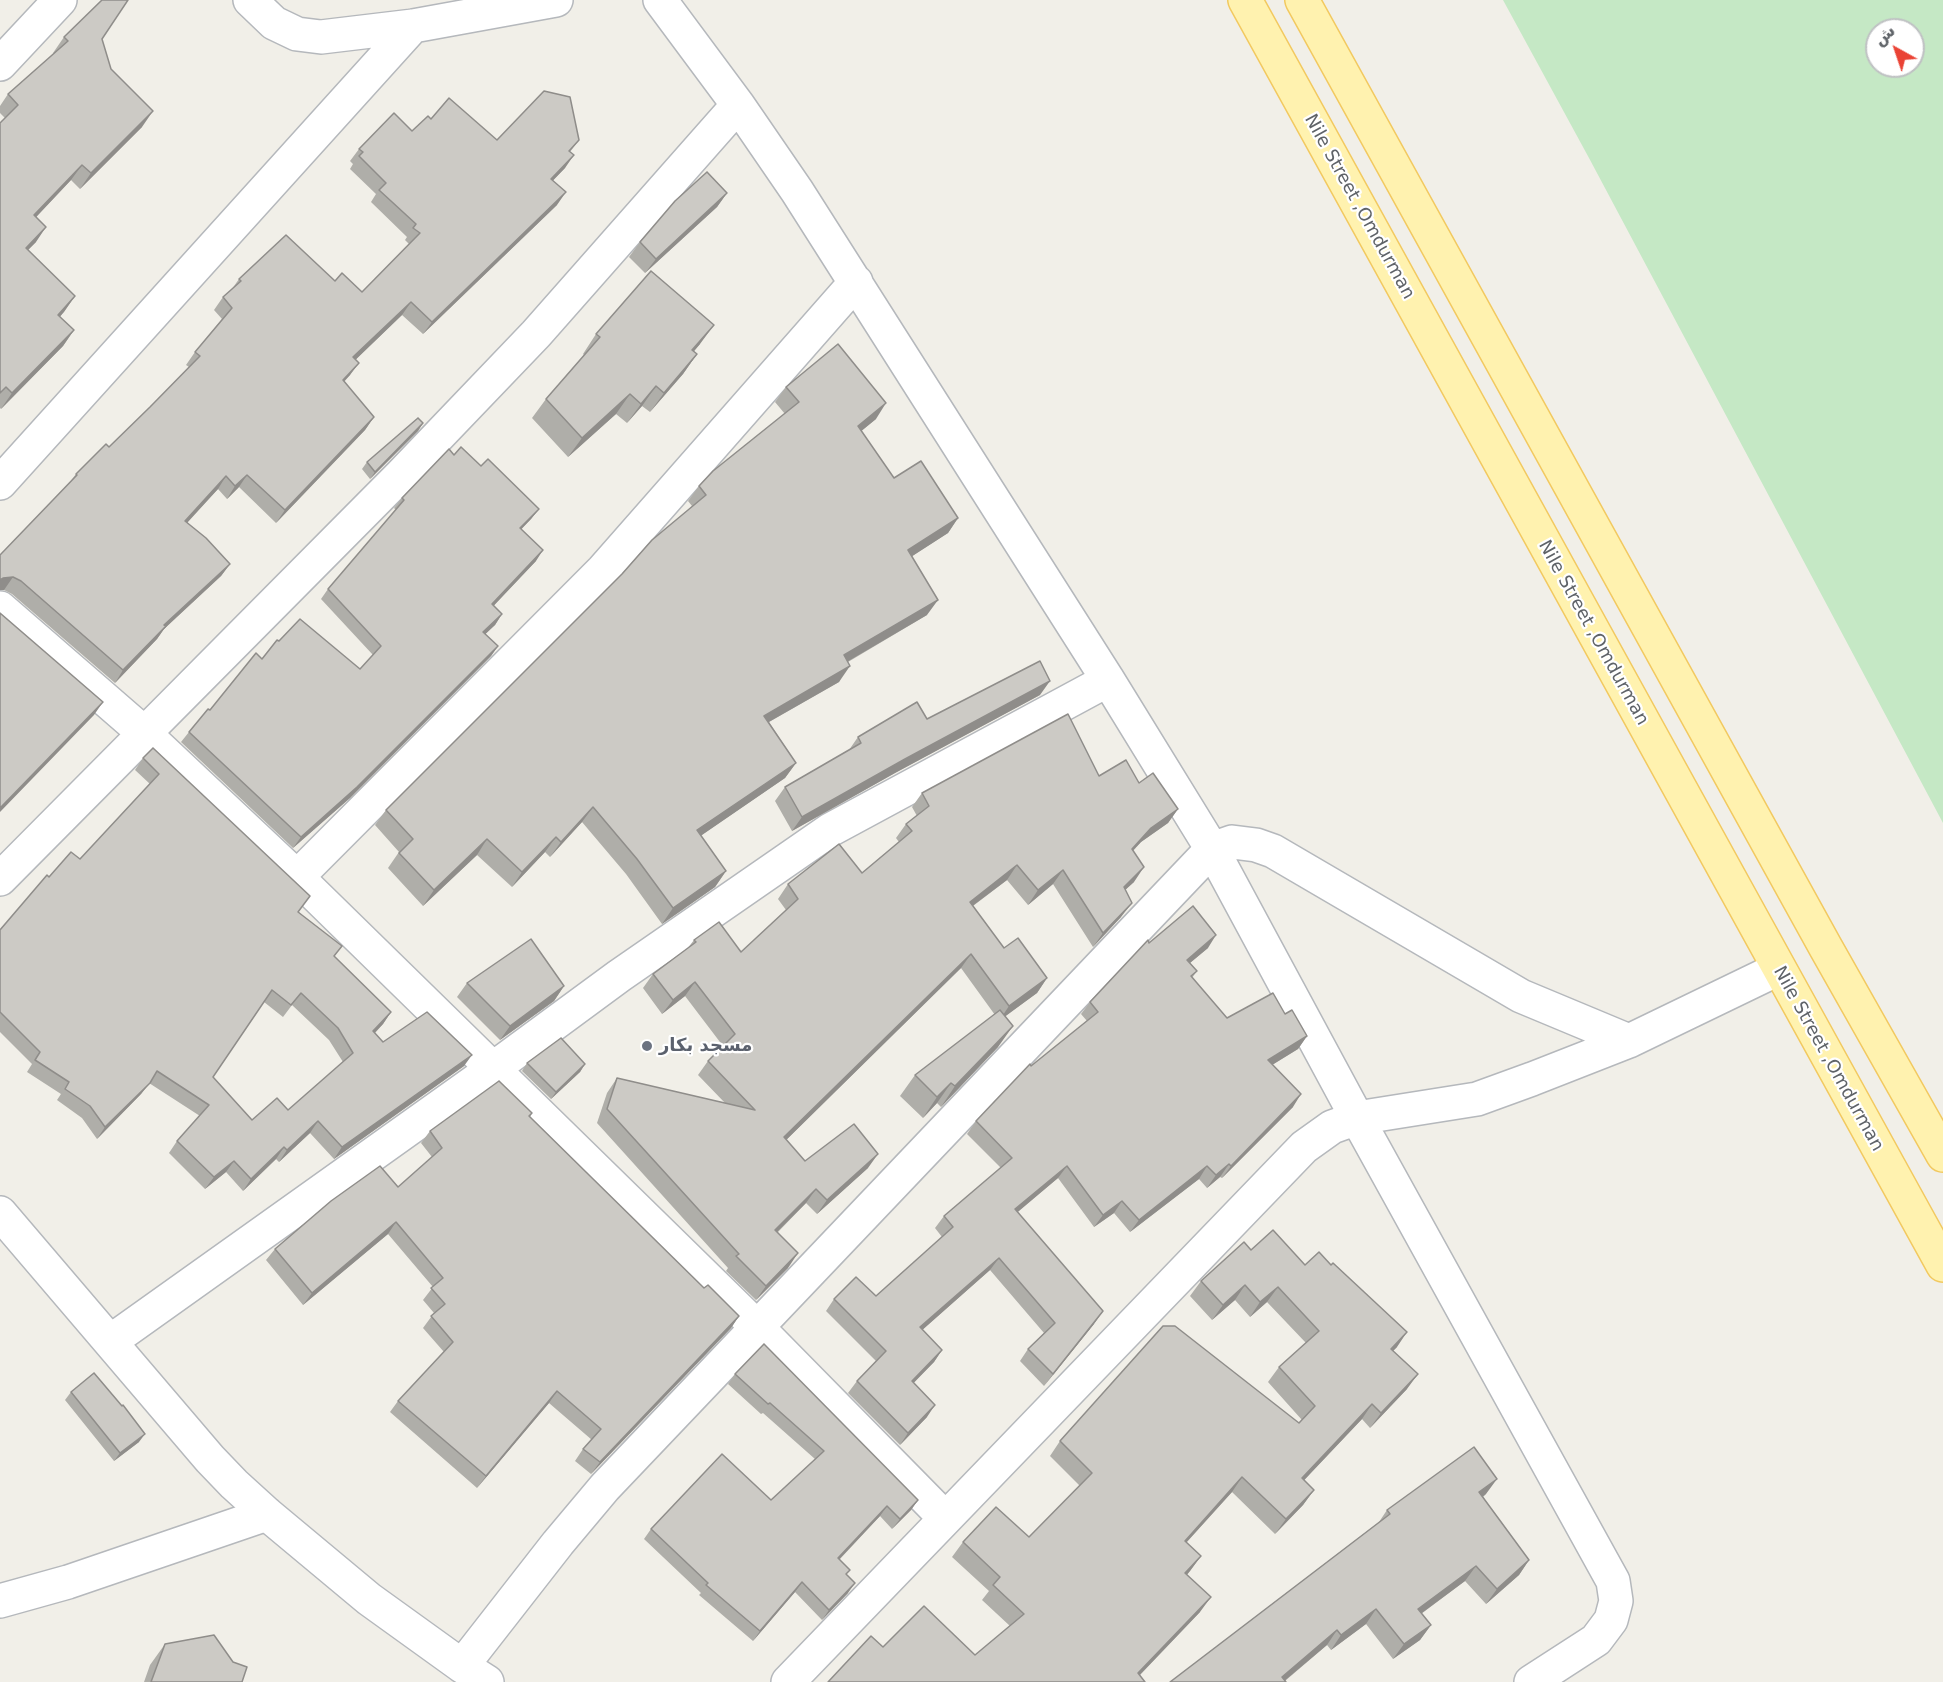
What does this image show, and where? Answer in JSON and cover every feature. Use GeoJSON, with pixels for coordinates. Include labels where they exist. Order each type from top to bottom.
{"type":"FeatureCollection","features":[{"type":"Feature","properties":{"kind":"main road","name":"Nile Street ,Omdurman"},"geometry":{"type":"LineString","coordinates":[[1245,0],[1943,1265]]}},
{"type":"Feature","properties":{"kind":"main road"},"geometry":{"type":"LineString","coordinates":[[1302,0],[1943,1155]]}},
{"type":"Feature","properties":{"kind":"street"},"geometry":{"type":"LineString","coordinates":[[0,64],[60,0]]}},
{"type":"Feature","properties":{"kind":"street"},"geometry":{"type":"LineString","coordinates":[[250,0],[274,23],[297,34],[321,37],[413,26],[556,0]]}},
{"type":"Feature","properties":{"kind":"street"},"geometry":{"type":"LineString","coordinates":[[660,0],[738,105],[797,191],[1108,680],[1212,849],[1357,1118],[1613,1581],[1616,1601],[1611,1620],[1596,1640],[1531,1682]]}},
{"type":"Feature","properties":{"kind":"street"},"geometry":{"type":"LineString","coordinates":[[0,483],[413,26]]}},
{"type":"Feature","properties":{"kind":"street"},"geometry":{"type":"LineString","coordinates":[[0,879],[393,484],[520,350],[738,105]]}},
{"type":"Feature","properties":{"kind":"street"},"geometry":{"type":"LineString","coordinates":[[297,877],[603,570],[855,282]]}},
{"type":"Feature","properties":{"kind":"street"},"geometry":{"type":"LineString","coordinates":[[0,608],[144,733],[297,877],[757,1327],[945,1518]]}},
{"type":"Feature","properties":{"kind":"street"},"geometry":{"type":"LineString","coordinates":[[111,1341],[619,976],[830,830],[1108,680]]}},
{"type":"Feature","properties":{"kind":"street"},"geometry":{"type":"LineString","coordinates":[[0,1213],[210,1459],[267,1515],[369,1599],[475,1674],[558,1543],[605,1487],[1212,849],[1232,842],[1256,845],[1273,851],[1521,996],[1629,1041]]}},
{"type":"Feature","properties":{"kind":"street"},"geometry":{"type":"LineString","coordinates":[[788,1682],[1304,1147],[1332,1127],[1357,1118],[1477,1099],[1629,1041],[1778,969]]}},
{"type":"Feature","properties":{"kind":"street"},"geometry":{"type":"LineString","coordinates":[[0,1601],[69,1582],[267,1515]]}},
{"type":"Feature","properties":{"kind":"green space"},"geometry":{"type":"Polygon","coordinates":[[[1503,0],[1943,0],[1943,823],[1589,158],[1503,0]]]}},
{"type":"Feature","properties":{"kind":"building"},"geometry":{"type":"Polygon","coordinates":[[[102,0],[128,0],[102,39],[111,69],[153,111],[91,173],[82,165],[34,215],[46,227],[26,248],[75,296],[58,315],[74,330],[12,393],[6,387],[0,393],[0,123],[18,105],[8,94],[68,41],[64,37],[102,0]]]}},
{"type":"Feature","properties":{"kind":"building"},"geometry":{"type":"Polygon","coordinates":[[[544,91],[570,97],[579,140],[569,151],[574,155],[551,179],[566,192],[432,322],[411,302],[353,357],[359,363],[343,380],[374,417],[285,510],[247,475],[235,486],[226,476],[185,521],[206,538],[230,564],[164,625],[166,626],[123,670],[21,581],[13,577],[0,580],[0,555],[106,444],[109,447],[200,356],[195,352],[232,308],[223,297],[286,235],[335,281],[342,273],[362,292],[420,233],[413,228],[416,224],[379,190],[386,183],[359,156],[363,152],[359,149],[394,113],[412,131],[428,116],[431,119],[449,98],[497,140],[544,91]]]}},
{"type":"Feature","properties":{"kind":"building"},"geometry":{"type":"Polygon","coordinates":[[[707,172],[727,193],[656,259],[640,242],[675,201],[707,172]]]}},
{"type":"Feature","properties":{"kind":"building"},"geometry":{"type":"Polygon","coordinates":[[[651,271],[714,325],[692,350],[697,354],[664,393],[656,386],[641,404],[630,394],[582,438],[546,399],[600,337],[596,334],[651,271]]]}},
{"type":"Feature","properties":{"kind":"building"},"geometry":{"type":"Polygon","coordinates":[[[838,344],[886,403],[858,426],[894,478],[921,461],[958,518],[908,550],[938,600],[844,655],[850,666],[764,716],[796,763],[697,830],[726,871],[673,908],[637,859],[593,807],[561,842],[556,837],[522,872],[487,839],[434,890],[399,853],[413,839],[386,810],[622,574],[652,540],[706,495],[699,486],[713,471],[799,402],[786,387],[838,344]]]}},
{"type":"Feature","properties":{"kind":"building"},"geometry":{"type":"Polygon","coordinates":[[[418,418],[423,423],[375,472],[367,462],[418,418]]]}},
{"type":"Feature","properties":{"kind":"building"},"geometry":{"type":"Polygon","coordinates":[[[461,447],[481,466],[488,459],[539,509],[520,528],[543,550],[492,604],[502,614],[483,632],[498,646],[357,787],[301,837],[189,732],[256,653],[262,659],[277,640],[279,641],[300,619],[360,669],[381,646],[328,589],[404,500],[402,498],[449,449],[454,455],[461,447]]]}},
{"type":"Feature","properties":{"kind":"building"},"geometry":{"type":"Polygon","coordinates":[[[0,613],[103,702],[0,808],[0,613]]]}},
{"type":"Feature","properties":{"kind":"building"},"geometry":{"type":"Polygon","coordinates":[[[1040,661],[1050,681],[802,817],[785,787],[861,743],[858,737],[917,702],[927,719],[1040,661]]]}},
{"type":"Feature","properties":{"kind":"building"},"geometry":{"type":"Polygon","coordinates":[[[1068,714],[1099,776],[1126,760],[1139,783],[1153,773],[1178,809],[1151,828],[1132,849],[1144,867],[1124,887],[1132,903],[1103,933],[1063,870],[1038,890],[1017,865],[970,902],[1004,948],[1018,938],[1047,978],[1009,1006],[971,954],[784,1137],[805,1161],[854,1124],[878,1154],[827,1200],[816,1189],[775,1230],[798,1253],[766,1286],[736,1256],[739,1254],[607,1109],[617,1078],[755,1110],[708,1061],[735,1034],[695,982],[673,1000],[653,974],[719,922],[741,952],[798,899],[788,884],[839,844],[862,873],[912,831],[906,824],[929,806],[922,793],[1068,714]]]}},
{"type":"Feature","properties":{"kind":"building"},"geometry":{"type":"Polygon","coordinates":[[[153,748],[310,896],[298,912],[342,946],[334,956],[391,1012],[373,1031],[383,1042],[427,1012],[472,1055],[342,1147],[318,1121],[287,1150],[284,1147],[251,1179],[234,1161],[214,1177],[177,1141],[209,1105],[157,1071],[150,1083],[105,1127],[90,1106],[65,1089],[69,1082],[35,1060],[40,1052],[0,1012],[0,930],[47,875],[49,877],[71,852],[80,859],[159,774],[143,758],[153,748]],[[272,990],[213,1077],[252,1120],[277,1098],[288,1110],[353,1053],[338,1028],[301,993],[291,1005],[272,990]]]}},
{"type":"Feature","properties":{"kind":"building"},"geometry":{"type":"Polygon","coordinates":[[[1193,906],[1216,935],[1187,960],[1197,971],[1191,976],[1227,1018],[1273,993],[1285,1014],[1292,1010],[1307,1036],[1268,1060],[1301,1094],[1231,1166],[1229,1164],[1216,1175],[1207,1166],[1139,1220],[1122,1201],[1103,1215],[1067,1166],[1015,1209],[1103,1311],[1053,1374],[1028,1349],[1055,1323],[999,1258],[920,1327],[942,1350],[912,1381],[935,1405],[908,1433],[857,1381],[886,1351],[834,1299],[856,1277],[876,1296],[953,1227],[944,1216],[1012,1158],[976,1121],[1030,1064],[1031,1066],[1098,1012],[1090,1002],[1148,940],[1149,943],[1193,906]]]}},
{"type":"Feature","properties":{"kind":"building"},"geometry":{"type":"Polygon","coordinates":[[[531,939],[564,986],[510,1026],[467,983],[531,939]]]}},
{"type":"Feature","properties":{"kind":"building"},"geometry":{"type":"Polygon","coordinates":[[[1000,1010],[1013,1026],[955,1086],[951,1083],[937,1097],[915,1075],[1000,1010]]]}},
{"type":"Feature","properties":{"kind":"building"},"geometry":{"type":"Polygon","coordinates":[[[561,1038],[585,1064],[556,1092],[527,1063],[561,1038]]]}},
{"type":"Feature","properties":{"kind":"building"},"geometry":{"type":"Polygon","coordinates":[[[499,1081],[532,1113],[529,1116],[704,1288],[708,1285],[739,1316],[600,1462],[583,1449],[601,1429],[557,1391],[486,1476],[398,1401],[453,1342],[431,1316],[445,1304],[431,1288],[443,1278],[396,1222],[312,1293],[275,1249],[331,1201],[380,1166],[398,1187],[442,1148],[430,1131],[499,1081]]]}},
{"type":"Feature","properties":{"kind":"building"},"geometry":{"type":"Polygon","coordinates":[[[1273,1230],[1305,1265],[1319,1252],[1407,1332],[1391,1349],[1418,1374],[1381,1413],[1372,1404],[1302,1478],[1314,1490],[1286,1519],[1242,1477],[1185,1541],[1201,1556],[1185,1573],[1211,1597],[1138,1673],[1145,1682],[828,1682],[871,1636],[883,1647],[924,1606],[975,1655],[1024,1614],[993,1585],[1000,1577],[963,1542],[996,1507],[1029,1537],[1092,1473],[1060,1441],[1163,1326],[1175,1326],[1299,1423],[1315,1406],[1279,1367],[1319,1331],[1278,1287],[1260,1302],[1245,1285],[1223,1305],[1201,1281],[1244,1242],[1251,1250],[1273,1230]]]}},
{"type":"Feature","properties":{"kind":"building"},"geometry":{"type":"Polygon","coordinates":[[[764,1344],[918,1500],[900,1519],[887,1506],[838,1558],[850,1570],[846,1574],[855,1583],[829,1610],[802,1582],[760,1631],[706,1585],[708,1583],[651,1529],[722,1454],[771,1500],[824,1451],[735,1374],[764,1344]]]}},
{"type":"Feature","properties":{"kind":"building"},"geometry":{"type":"Polygon","coordinates":[[[94,1373],[145,1434],[120,1453],[71,1392],[94,1373]]]}},
{"type":"Feature","properties":{"kind":"building"},"geometry":{"type":"Polygon","coordinates":[[[1474,1447],[1497,1479],[1479,1492],[1529,1560],[1497,1589],[1476,1566],[1418,1609],[1431,1625],[1404,1644],[1376,1609],[1341,1635],[1337,1630],[1282,1677],[1286,1682],[1170,1682],[1390,1514],[1387,1510],[1474,1447]]]}},
{"type":"Feature","properties":{"kind":"building"},"geometry":{"type":"Polygon","coordinates":[[[214,1635],[233,1662],[247,1667],[242,1682],[151,1682],[165,1644],[214,1635]]]}},
{"type":"Feature","properties":{"kind":"place","name":"مسجد بكار"},"geometry":{"type":"Point","coordinates":[647,1046]}}]}
